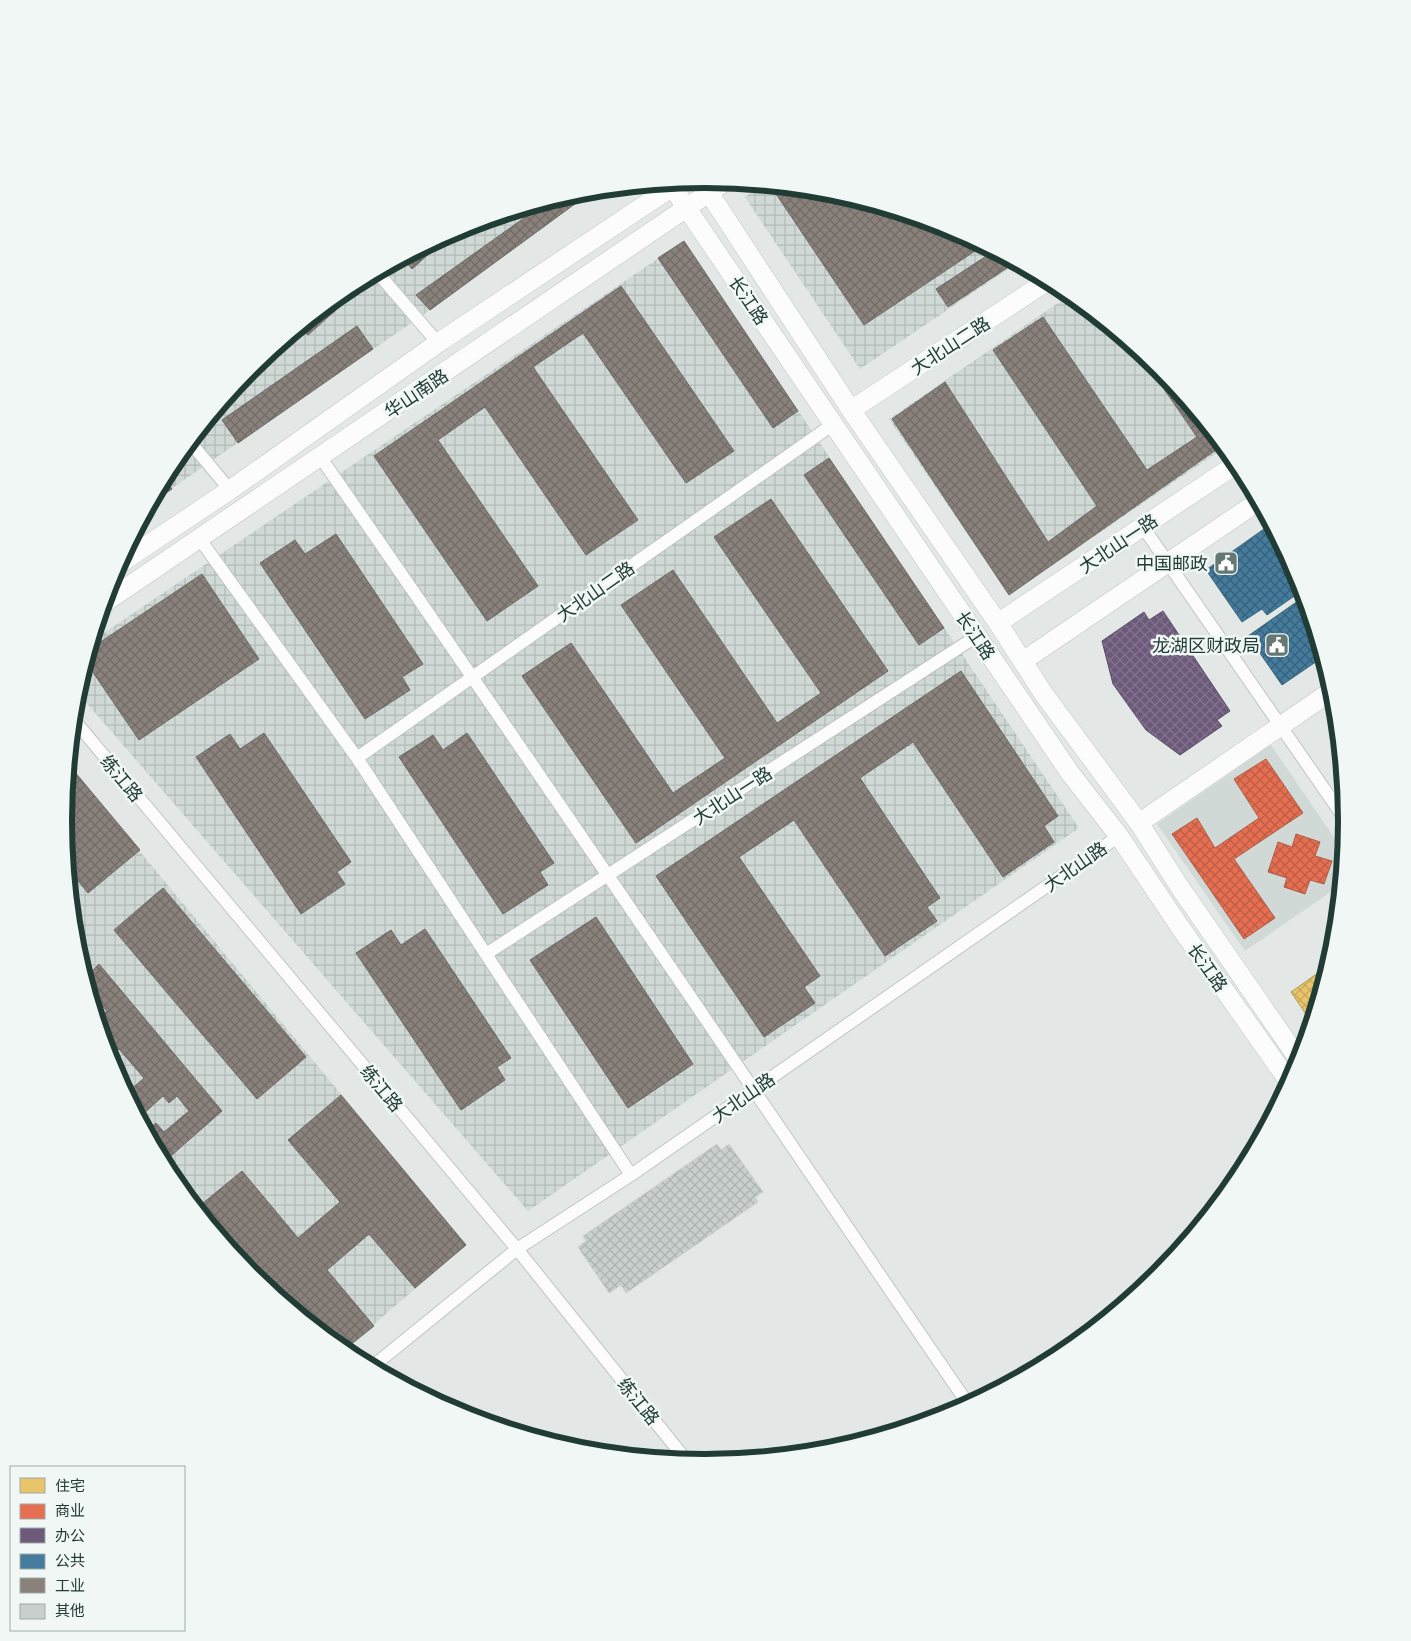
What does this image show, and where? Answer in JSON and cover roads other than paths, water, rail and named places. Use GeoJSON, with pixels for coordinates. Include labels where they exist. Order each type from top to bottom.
{"type":"FeatureCollection","features":[{"type":"Feature","properties":{"kind":"street","name":"华山南路"},"geometry":{"type":"LineString","coordinates":[[114,596],[321,458],[687,207],[702,188]]}},
{"type":"Feature","properties":{"kind":"street","name":"长江路"},"geometry":{"type":"LineString","coordinates":[[705,188],[851,410],[1044,693],[1139,823],[1178,886],[1294,1053]]}},
{"type":"Feature","properties":{"kind":"street","name":"华山南路"},"geometry":{"type":"LineString","coordinates":[[132,555],[230,490],[438,343],[667,189]]}},
{"type":"Feature","properties":{"kind":"street","name":"长江路"},"geometry":{"type":"LineString","coordinates":[[677,189],[832,425],[1070,774],[1119,836],[1284,1075]]}},
{"type":"Feature","properties":{"kind":"street"},"geometry":{"type":"LineString","coordinates":[[381,277],[438,343]]}},
{"type":"Feature","properties":{"kind":"street","name":"大北山二路"},"geometry":{"type":"LineString","coordinates":[[851,410],[1042,285]]}},
{"type":"Feature","properties":{"kind":"street","name":"大北山二路"},"geometry":{"type":"LineString","coordinates":[[357,758],[832,425]]}},
{"type":"Feature","properties":{"kind":"street"},"geometry":{"type":"LineString","coordinates":[[194,447],[230,490]]}},
{"type":"Feature","properties":{"kind":"street"},"geometry":{"type":"LineString","coordinates":[[321,458],[473,676],[607,876],[964,1398]]}},
{"type":"Feature","properties":{"kind":"street","name":"大北山一路"},"geometry":{"type":"LineString","coordinates":[[998,623],[1231,468]]}},
{"type":"Feature","properties":{"kind":"street"},"geometry":{"type":"LineString","coordinates":[[1023,661],[1254,504]]}},
{"type":"Feature","properties":{"kind":"street"},"geometry":{"type":"LineString","coordinates":[[1144,527],[1338,809]]}},
{"type":"Feature","properties":{"kind":"street"},"geometry":{"type":"LineString","coordinates":[[199,538],[357,758],[631,1175]]}},
{"type":"Feature","properties":{"kind":"street","name":"大北山一路"},"geometry":{"type":"LineString","coordinates":[[486,954],[977,636]]}},
{"type":"Feature","properties":{"kind":"street"},"geometry":{"type":"LineString","coordinates":[[1139,823],[1326,695]]}},
{"type":"Feature","properties":{"kind":"street","name":"练江路"},"geometry":{"type":"LineString","coordinates":[[80,727],[517,1249],[680,1453]]}},
{"type":"Feature","properties":{"kind":"street","name":"大北山路"},"geometry":{"type":"LineString","coordinates":[[377,1362],[517,1249],[631,1175],[1119,836]]}},
{"type":"Feature","properties":{"kind":"place","name":"中国邮政"},"geometry":{"type":"Point","coordinates":[1226,563]}},
{"type":"Feature","properties":{"kind":"place","name":"龙湖区财政局"},"geometry":{"type":"Point","coordinates":[1277,645]}}]}
